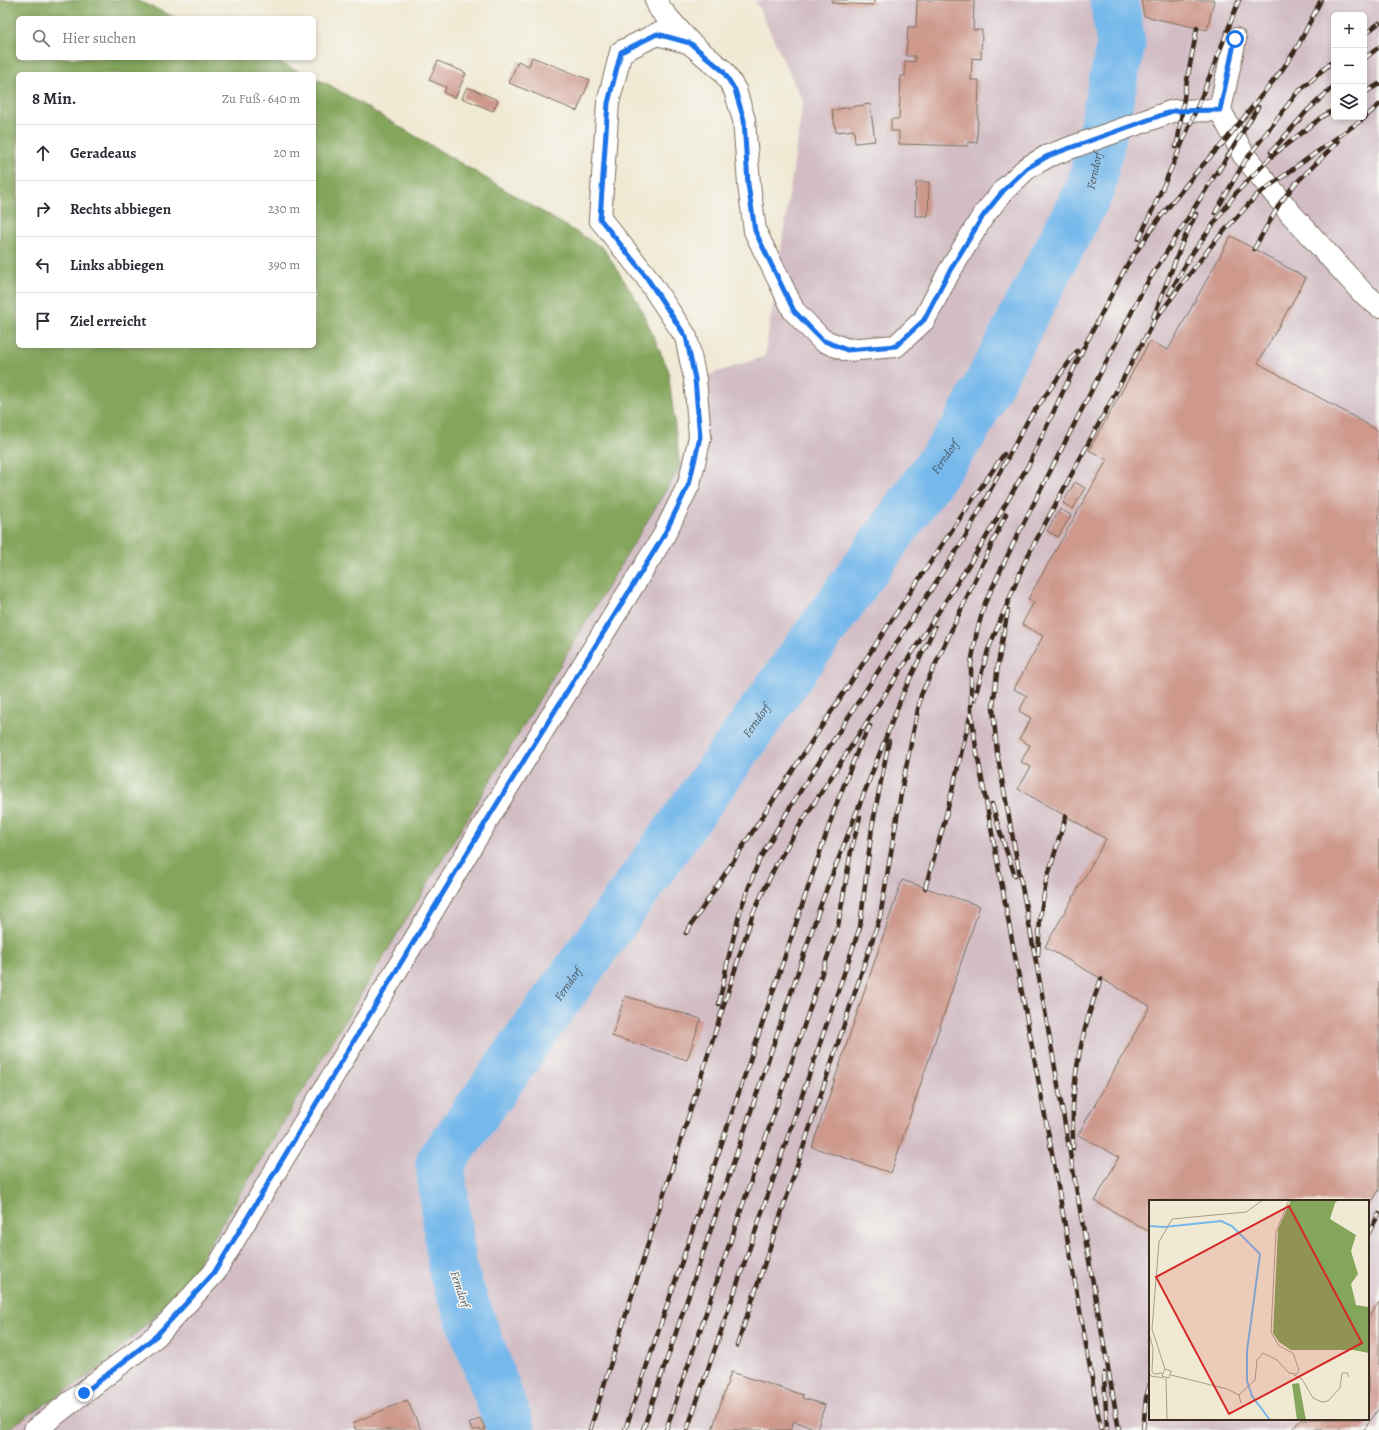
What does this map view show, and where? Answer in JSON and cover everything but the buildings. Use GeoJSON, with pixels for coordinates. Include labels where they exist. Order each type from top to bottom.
{"type":"FeatureCollection","features":[{"type":"Feature","properties":{"kind":"lane"},"geometry":{"type":"LineString","coordinates":[[656,0],[660,9],[690,43],[723,71],[735,90],[744,120],[748,184],[755,231],[794,311],[822,340],[847,350],[896,346],[924,320],[948,274],[983,216],[1004,190],[1027,168],[1048,156],[1173,111],[1220,110]]}},
{"type":"Feature","properties":{"kind":"lane"},"geometry":{"type":"LineString","coordinates":[[35,1430],[156,1336],[214,1273],[487,820],[667,530],[689,484],[700,437],[695,379],[686,337],[645,275],[600,219],[608,103],[621,52],[657,34],[690,43]]}},
{"type":"Feature","properties":{"kind":"lane"},"geometry":{"type":"LineString","coordinates":[[1235,39],[1220,110],[1243,154],[1292,215],[1362,292],[1379,306]]}},
{"type":"Feature","properties":{"kind":"shaded area"},"geometry":{"type":"Polygon","coordinates":[[[755,0],[1379,0],[1379,1430],[6,1430],[36,1410],[183,1290],[680,467],[706,376],[765,356],[803,102],[755,0]]]}},
{"type":"Feature","properties":{"kind":"green space"},"geometry":{"type":"Polygon","coordinates":[[[0,0],[136,0],[172,16],[16,16],[16,60],[274,60],[300,72],[16,72],[16,348],[316,348],[316,79],[328,84],[603,248],[638,302],[668,369],[680,467],[182,1290],[100,1368],[6,1430],[0,1430],[0,0]]]}},
{"type":"Feature","properties":{"kind":"waterway","name":"Ferndorf"},"geometry":{"type":"LineString","coordinates":[[511,1430],[453,1272],[440,1163],[965,429],[1091,187],[1121,44],[1114,0]]}},
{"type":"Feature","properties":{"kind":"railway"},"geometry":{"type":"LineString","coordinates":[[1139,239],[1192,121],[1239,0]]}},
{"type":"Feature","properties":{"kind":"railway"},"geometry":{"type":"LineString","coordinates":[[590,1430],[753,913],[776,865],[798,828],[984,541],[1029,464],[1084,347],[1127,265],[1158,220],[1199,169],[1225,141],[1282,70],[1298,46],[1321,0]]}},
{"type":"Feature","properties":{"kind":"railway"},"geometry":{"type":"LineString","coordinates":[[1367,33],[1379,23]]}},
{"type":"Feature","properties":{"kind":"railway"},"geometry":{"type":"LineString","coordinates":[[1176,147],[1197,28]]}},
{"type":"Feature","properties":{"kind":"railway"},"geometry":{"type":"LineString","coordinates":[[1367,57],[1379,47]]}},
{"type":"Feature","properties":{"kind":"railway"},"geometry":{"type":"LineString","coordinates":[[1215,213],[1245,161],[1296,94],[1331,63]]}},
{"type":"Feature","properties":{"kind":"railway"},"geometry":{"type":"LineString","coordinates":[[1367,91],[1379,84]]}},
{"type":"Feature","properties":{"kind":"railway"},"geometry":{"type":"LineString","coordinates":[[1271,152],[1307,111],[1331,89]]}},
{"type":"Feature","properties":{"kind":"railway"},"geometry":{"type":"LineString","coordinates":[[974,700],[988,650],[1025,561],[1154,321],[1215,241],[1257,195],[1363,119],[1379,105]]}},
{"type":"Feature","properties":{"kind":"railway"},"geometry":{"type":"LineString","coordinates":[[1218,172],[1258,107]]}},
{"type":"Feature","properties":{"kind":"railway"},"geometry":{"type":"LineString","coordinates":[[1169,294],[1191,255],[1236,193],[1272,156],[1323,116],[1331,112]]}},
{"type":"Feature","properties":{"kind":"railway"},"geometry":{"type":"LineString","coordinates":[[1254,249],[1280,203],[1295,184],[1338,142]]}},
{"type":"Feature","properties":{"kind":"railway"},"geometry":{"type":"LineString","coordinates":[[1101,1430],[1055,1169],[976,748],[971,711],[971,664],[977,631],[985,603],[1014,542],[1144,288],[1220,167]]}},
{"type":"Feature","properties":{"kind":"railway"},"geometry":{"type":"LineString","coordinates":[[1153,318],[1183,241],[1196,214]]}},
{"type":"Feature","properties":{"kind":"railway"},"geometry":{"type":"LineString","coordinates":[[719,1004],[740,911],[759,860],[792,804],[964,539],[1028,420],[1077,351]]}},
{"type":"Feature","properties":{"kind":"railway"},"geometry":{"type":"LineString","coordinates":[[686,933],[883,632],[1004,454]]}},
{"type":"Feature","properties":{"kind":"railway"},"geometry":{"type":"LineString","coordinates":[[737,1346],[880,917],[903,782],[921,695],[1006,514]]}},
{"type":"Feature","properties":{"kind":"railway"},"geometry":{"type":"LineString","coordinates":[[1008,610],[998,664],[993,708],[997,753],[1040,983],[1119,1430]]}},
{"type":"Feature","properties":{"kind":"railway"},"geometry":{"type":"LineString","coordinates":[[643,1430],[822,901],[904,691],[935,627]]}},
{"type":"Feature","properties":{"kind":"railway"},"geometry":{"type":"LineString","coordinates":[[925,888],[944,824],[970,717]]}},
{"type":"Feature","properties":{"kind":"railway"},"geometry":{"type":"LineString","coordinates":[[625,1430],[836,805],[859,747],[870,726]]}},
{"type":"Feature","properties":{"kind":"railway"},"geometry":{"type":"LineString","coordinates":[[687,1430],[860,927],[872,827],[889,741]]}},
{"type":"Feature","properties":{"kind":"railway"},"geometry":{"type":"LineString","coordinates":[[992,804],[1015,876]]}},
{"type":"Feature","properties":{"kind":"railway"},"geometry":{"type":"LineString","coordinates":[[1038,955],[1040,918],[1046,882],[1066,816]]}},
{"type":"Feature","properties":{"kind":"railway"},"geometry":{"type":"LineString","coordinates":[[666,1430],[838,926],[851,851],[860,817]]}},
{"type":"Feature","properties":{"kind":"railway"},"geometry":{"type":"LineString","coordinates":[[1073,1148],[1075,1077],[1087,1021],[1101,979]]}},
{"type":"Feature","properties":{"kind":"railway"},"geometry":{"type":"LineString","coordinates":[[1369,1232],[1379,1214]]}},
{"type":"Feature","properties":{"kind":"railway"},"geometry":{"type":"LineString","coordinates":[[1104,1373],[1107,1430]]}},
{"type":"Feature","properties":{"kind":"railway"},"geometry":{"type":"LineString","coordinates":[[1143,1430],[1146,1398],[1149,1388]]}},
{"type":"Feature","properties":{"kind":"route"},"geometry":{"type":"LineString","coordinates":[[84,1393],[156,1336],[214,1273],[487,820],[663,537],[689,484],[700,437],[695,379],[686,337],[645,275],[600,219],[608,103],[621,52],[657,34],[690,43],[707,55],[723,71],[735,90],[744,120],[748,184],[755,231],[794,311],[822,340],[847,350],[896,346],[924,320],[948,274],[983,216],[1004,190],[1027,168],[1048,156],[1173,111],[1220,110],[1235,39]]}}]}
